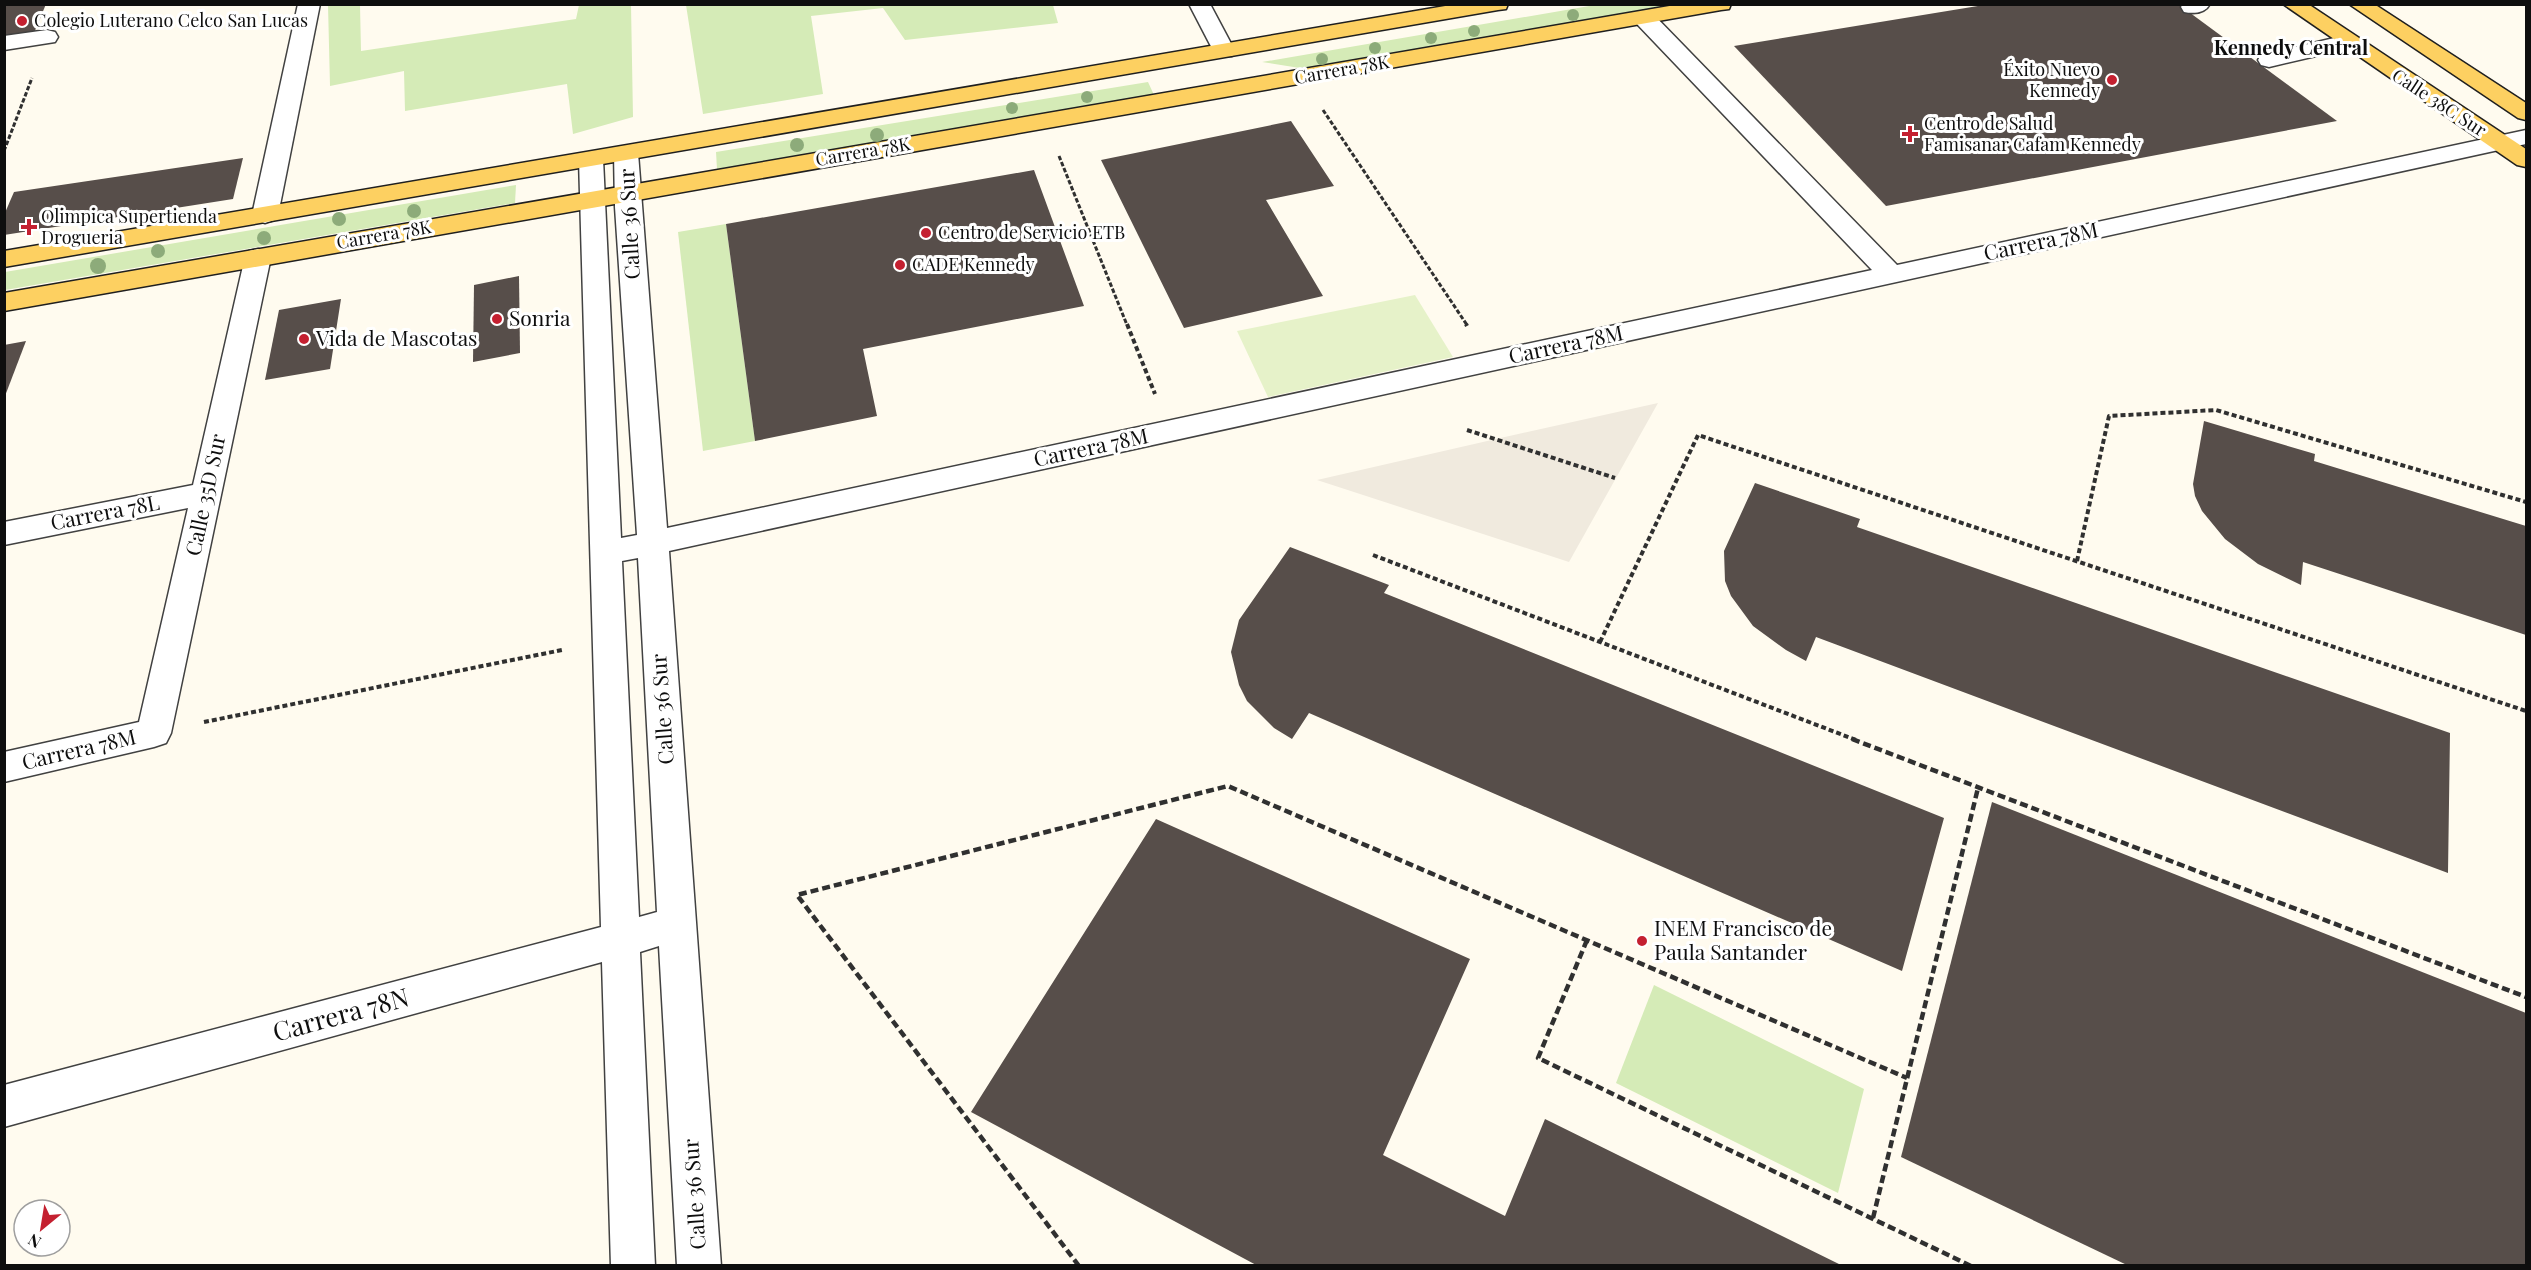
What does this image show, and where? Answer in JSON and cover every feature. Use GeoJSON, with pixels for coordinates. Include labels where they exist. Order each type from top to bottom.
{"type":"FeatureCollection","features":[{"type":"Feature","properties":{"kind":"main road","name":"Carrera 78K"},"geometry":{"type":"LineString","coordinates":[[4,259],[1498,4]]}},
{"type":"Feature","properties":{"kind":"main road","name":"Carrera 78K"},"geometry":{"type":"LineString","coordinates":[[4,302],[627,192],[1722,4]]}},
{"type":"Feature","properties":{"kind":"main road","name":"Calle 38C Sur"},"geometry":{"type":"LineString","coordinates":[[2293,4],[2347,42],[2513,140],[2526,160]]}},
{"type":"Feature","properties":{"kind":"main road","name":"Calle 38C Sur"},"geometry":{"type":"LineString","coordinates":[[2359,4],[2526,113]]}},
{"type":"Feature","properties":{"kind":"main road"},"geometry":{"type":"LineString","coordinates":[[1224,51],[1256,70],[1302,77]]}},
{"type":"Feature","properties":{"kind":"street"},"geometry":{"type":"LineString","coordinates":[[265,215],[309,4]]}},
{"type":"Feature","properties":{"kind":"street"},"geometry":{"type":"LineString","coordinates":[[1199,4],[1224,51]]}},
{"type":"Feature","properties":{"kind":"street"},"geometry":{"type":"LineString","coordinates":[[1644,18],[1892,275]]}},
{"type":"Feature","properties":{"kind":"street"},"geometry":{"type":"LineString","coordinates":[[4,43],[46,37]]}},
{"type":"Feature","properties":{"kind":"street"},"geometry":{"type":"LineString","coordinates":[[2269,60],[2347,42]]}},
{"type":"Feature","properties":{"kind":"street","name":"Carrera 78M"},"geometry":{"type":"LineString","coordinates":[[606,553],[2513,140]]}},
{"type":"Feature","properties":{"kind":"street","name":"Calle 36 Sur"},"geometry":{"type":"LineString","coordinates":[[626,153],[699,1266]]}},
{"type":"Feature","properties":{"kind":"street","name":"Calle 36 Sur"},"geometry":{"type":"LineString","coordinates":[[591,159],[633,1266]]}},
{"type":"Feature","properties":{"kind":"street","name":"Calle 35D Sur"},"geometry":{"type":"LineString","coordinates":[[154,733],[258,257]]}},
{"type":"Feature","properties":{"kind":"street","name":"Carrera 78L"},"geometry":{"type":"LineString","coordinates":[[4,534],[206,493]]}},
{"type":"Feature","properties":{"kind":"street","name":"Carrera 78M"},"geometry":{"type":"LineString","coordinates":[[4,767],[154,733]]}},
{"type":"Feature","properties":{"kind":"street","name":"Carrera 78N"},"geometry":{"type":"LineString","coordinates":[[4,1106],[677,924]]}},
{"type":"Feature","properties":{"kind":"path"},"geometry":{"type":"LineString","coordinates":[[1322,109],[1491,362]]}},
{"type":"Feature","properties":{"kind":"path"},"geometry":{"type":"LineString","coordinates":[[1059,155],[1170,430]]}},
{"type":"Feature","properties":{"kind":"path"},"geometry":{"type":"LineString","coordinates":[[2077,561],[2109,416],[2216,410],[2526,501]]}},
{"type":"Feature","properties":{"kind":"path"},"geometry":{"type":"LineString","coordinates":[[1467,430],[1615,478]]}},
{"type":"Feature","properties":{"kind":"path"},"geometry":{"type":"LineString","coordinates":[[1600,642],[1698,435],[2526,711]]}},
{"type":"Feature","properties":{"kind":"path"},"geometry":{"type":"LineString","coordinates":[[1373,555],[2526,998]]}},
{"type":"Feature","properties":{"kind":"path"},"geometry":{"type":"LineString","coordinates":[[154,733],[610,640]]}},
{"type":"Feature","properties":{"kind":"path"},"geometry":{"type":"LineString","coordinates":[[1079,1266],[797,895],[1228,786],[1907,1078]]}},
{"type":"Feature","properties":{"kind":"path"},"geometry":{"type":"LineString","coordinates":[[1873,1218],[1978,788]]}},
{"type":"Feature","properties":{"kind":"path"},"geometry":{"type":"LineString","coordinates":[[1587,940],[1538,1058],[1971,1266]]}},
{"type":"Feature","properties":{"kind":"green space"},"geometry":{"type":"Polygon","coordinates":[[[328,5],[360,5],[361,51],[576,19],[579,5],[631,5],[633,117],[573,134],[567,84],[405,111],[404,71],[330,86],[328,5]]]}},
{"type":"Feature","properties":{"kind":"green space"},"geometry":{"type":"Polygon","coordinates":[[[686,5],[1053,5],[1058,23],[905,40],[883,8],[811,16],[823,94],[703,114],[686,5]]]}},
{"type":"Feature","properties":{"kind":"green space"},"geometry":{"type":"Polygon","coordinates":[[[1595,5],[1684,5],[1306,69],[1262,62],[1595,5]]]}},
{"type":"Feature","properties":{"kind":"green space"},"geometry":{"type":"Polygon","coordinates":[[[1148,82],[1154,95],[717,169],[716,152],[1148,82]]]}},
{"type":"Feature","properties":{"kind":"green space"},"geometry":{"type":"Polygon","coordinates":[[[516,185],[515,203],[5,290],[5,272],[516,185]]]}},
{"type":"Feature","properties":{"kind":"green space"},"geometry":{"type":"Polygon","coordinates":[[[726,224],[755,441],[703,451],[678,232],[726,224]]]}},
{"type":"Feature","properties":{"kind":"green space"},"geometry":{"type":"Polygon","coordinates":[[[1415,295],[1453,357],[1268,397],[1237,331],[1415,295]]]}},
{"type":"Feature","properties":{"kind":"green space"},"geometry":{"type":"Polygon","coordinates":[[[1654,985],[1864,1089],[1838,1193],[1616,1083],[1654,985]]]}},
{"type":"Feature","properties":{"kind":"shaded area"},"geometry":{"type":"Polygon","coordinates":[[[1658,403],[1569,562],[1317,480],[1496,439],[1658,403]]]}},
{"type":"Feature","properties":{"kind":"building","name":"Colegio Luterano Celco San Lucas"},"geometry":{"type":"Polygon","coordinates":[[[4,4],[46,4],[32,38],[4,42],[4,4]]]}},
{"type":"Feature","properties":{"kind":"building","name":"Éxito Nuevo Kennedy"},"geometry":{"type":"Polygon","coordinates":[[[1990,4],[2178,4],[2337,121],[1886,206],[1734,46],[1990,4]]]}},
{"type":"Feature","properties":{"kind":"building"},"geometry":{"type":"Polygon","coordinates":[[[1291,121],[1334,186],[1266,200],[1323,296],[1184,328],[1101,160],[1291,121]]]}},
{"type":"Feature","properties":{"kind":"building"},"geometry":{"type":"Polygon","coordinates":[[[243,158],[233,199],[4,235],[4,215],[14,192],[243,158]]]}},
{"type":"Feature","properties":{"kind":"building","name":"CADE Kennedy"},"geometry":{"type":"Polygon","coordinates":[[[1034,170],[1084,306],[863,349],[877,416],[755,441],[726,224],[1034,170]]]}},
{"type":"Feature","properties":{"kind":"building","name":"Sonria"},"geometry":{"type":"Polygon","coordinates":[[[519,276],[520,353],[473,362],[474,285],[519,276]]]}},
{"type":"Feature","properties":{"kind":"building","name":"Vida de Mascotas"},"geometry":{"type":"Polygon","coordinates":[[[341,299],[330,369],[265,380],[279,310],[341,299]]]}},
{"type":"Feature","properties":{"kind":"building"},"geometry":{"type":"Polygon","coordinates":[[[26,341],[5,396],[4,396],[4,345],[26,341]]]}},
{"type":"Feature","properties":{"kind":"building"},"geometry":{"type":"Polygon","coordinates":[[[2204,421],[2315,454],[2314,461],[2526,526],[2526,635],[2303,562],[2301,585],[2258,564],[2225,539],[2202,511],[2195,496],[2193,484],[2204,421]]]}},
{"type":"Feature","properties":{"kind":"building"},"geometry":{"type":"Polygon","coordinates":[[[1755,483],[1860,519],[1857,527],[2450,733],[2448,873],[1816,637],[1806,661],[1786,650],[1753,626],[1731,596],[1725,581],[1724,551],[1755,483]]]}},
{"type":"Feature","properties":{"kind":"building"},"geometry":{"type":"Polygon","coordinates":[[[1290,547],[1389,585],[1384,593],[1944,818],[1902,971],[1309,713],[1292,739],[1274,728],[1247,701],[1239,685],[1231,652],[1239,620],[1290,547]]]}},
{"type":"Feature","properties":{"kind":"building"},"geometry":{"type":"Polygon","coordinates":[[[1992,802],[2526,1013],[2526,1266],[2129,1266],[1901,1157],[1992,802]]]}},
{"type":"Feature","properties":{"kind":"building"},"geometry":{"type":"Polygon","coordinates":[[[1156,819],[1470,959],[1383,1155],[1505,1216],[1545,1119],[1843,1266],[1258,1266],[971,1112],[1156,819]]]}},
{"type":"Feature","properties":{"kind":"place","name":"Colegio Luterano Celco San Lucas"},"geometry":{"type":"Point","coordinates":[22,21]}},
{"type":"Feature","properties":{"kind":"place","name":"Éxito Nuevo Kennedy"},"geometry":{"type":"Point","coordinates":[2112,80]}},
{"type":"Feature","properties":{"kind":"place","name":"Centro de Salud Famisanar Cafam Kennedy"},"geometry":{"type":"Point","coordinates":[1910,134]}},
{"type":"Feature","properties":{"kind":"place","name":"Olimpica Supertienda Drogueria"},"geometry":{"type":"Point","coordinates":[29,227]}},
{"type":"Feature","properties":{"kind":"place","name":"Centro de Servicio ETB"},"geometry":{"type":"Point","coordinates":[926,233]}},
{"type":"Feature","properties":{"kind":"place","name":"CADE Kennedy"},"geometry":{"type":"Point","coordinates":[900,265]}},
{"type":"Feature","properties":{"kind":"place","name":"Sonria"},"geometry":{"type":"Point","coordinates":[497,319]}},
{"type":"Feature","properties":{"kind":"place","name":"Vida de Mascotas"},"geometry":{"type":"Point","coordinates":[304,339]}},
{"type":"Feature","properties":{"kind":"place","name":"INEM Francisco de Paula Santander"},"geometry":{"type":"Point","coordinates":[1642,941]}},
{"type":"Feature","properties":{"kind":"district","name":"Kennedy Central"},"geometry":{"type":"Point","coordinates":[2291,48]}}]}
